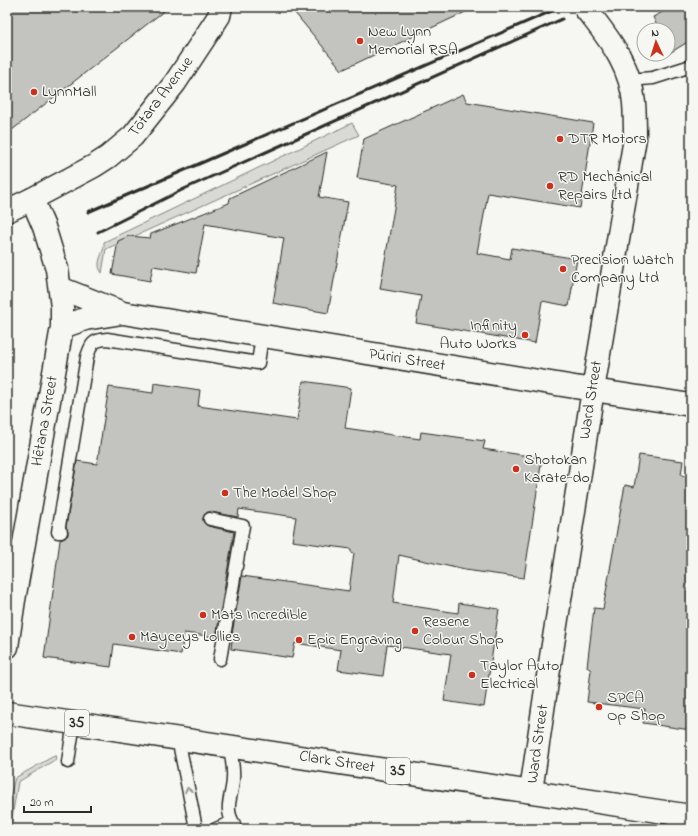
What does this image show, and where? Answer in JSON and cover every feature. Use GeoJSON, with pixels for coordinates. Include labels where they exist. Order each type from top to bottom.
{"type":"FeatureCollection","features":[{"type":"Feature","properties":{"kind":"street","name":"Tōtara Avenue"},"geometry":{"type":"LineString","coordinates":[[7,211],[94,166],[108,157],[133,136],[175,83],[223,10]]}},
{"type":"Feature","properties":{"kind":"street","name":"Ward Street"},"geometry":{"type":"LineString","coordinates":[[531,792],[592,390],[635,138],[634,102],[624,65],[616,49],[588,13]]}},
{"type":"Feature","properties":{"kind":"street","name":"Hētana Street"},"geometry":{"type":"LineString","coordinates":[[7,647],[62,327],[62,307],[57,269],[44,227],[32,199]]}},
{"type":"Feature","properties":{"kind":"street","name":"Pūriri Street"},"geometry":{"type":"LineString","coordinates":[[60,288],[123,313],[691,405]]}},
{"type":"Feature","properties":{"kind":"street","name":"Pūriri Street"},"geometry":{"type":"LineString","coordinates":[[62,327],[85,319],[123,313]]}},
{"type":"Feature","properties":{"kind":"street","name":"Clark Street"},"geometry":{"type":"LineString","coordinates":[[7,713],[531,792],[680,819]]}},
{"type":"Feature","properties":{"kind":"lane"},"geometry":{"type":"LineString","coordinates":[[629,80],[653,78],[691,66]]}},
{"type":"Feature","properties":{"kind":"lane"},"geometry":{"type":"LineString","coordinates":[[62,532],[58,532],[87,357],[91,344],[99,340],[106,339],[258,364],[262,336]]}},
{"type":"Feature","properties":{"kind":"lane"},"geometry":{"type":"LineString","coordinates":[[210,519],[243,526],[220,659]]}},
{"type":"Feature","properties":{"kind":"lane"},"geometry":{"type":"LineString","coordinates":[[68,762],[74,722]]}},
{"type":"Feature","properties":{"kind":"lane"},"geometry":{"type":"LineString","coordinates":[[178,738],[196,828]]}},
{"type":"Feature","properties":{"kind":"lane"},"geometry":{"type":"LineString","coordinates":[[216,829],[225,825],[234,824],[230,816],[229,806],[233,778],[230,746]]}},
{"type":"Feature","properties":{"kind":"shaded area"},"geometry":{"type":"Polygon","coordinates":[[[352,123],[359,135],[106,249],[102,273],[100,270],[99,263],[104,248],[104,242],[352,123]]]}},
{"type":"Feature","properties":{"kind":"shaded area"},"geometry":{"type":"Polygon","coordinates":[[[56,756],[55,761],[18,782],[10,829],[7,829],[9,804],[15,778],[56,756]]]}},
{"type":"Feature","properties":{"kind":"building","name":"LynnMall"},"geometry":{"type":"Polygon","coordinates":[[[7,7],[169,7],[7,134],[7,7]]]}},
{"type":"Feature","properties":{"kind":"building","name":"New Lynn Memorial RSA"},"geometry":{"type":"Polygon","coordinates":[[[290,7],[476,7],[342,70],[290,7]]]}},
{"type":"Feature","properties":{"kind":"building"},"geometry":{"type":"Polygon","coordinates":[[[672,7],[691,7],[691,40],[676,49],[676,22],[655,22],[653,17],[672,7]]]}},
{"type":"Feature","properties":{"kind":"building"},"geometry":{"type":"Polygon","coordinates":[[[463,94],[467,102],[593,123],[580,208],[488,193],[477,253],[510,259],[512,248],[577,259],[569,306],[542,301],[535,343],[416,323],[421,296],[380,289],[398,185],[357,178],[364,139],[463,94]]]}},
{"type":"Feature","properties":{"kind":"building"},"geometry":{"type":"Polygon","coordinates":[[[327,152],[319,197],[348,202],[328,313],[273,303],[284,238],[205,224],[196,273],[153,266],[150,281],[112,274],[118,241],[129,236],[150,238],[151,234],[229,203],[230,198],[327,152]]]}},
{"type":"Feature","properties":{"kind":"building"},"geometry":{"type":"Polygon","coordinates":[[[303,381],[351,388],[345,428],[420,439],[421,432],[485,441],[483,449],[542,458],[524,578],[465,570],[399,555],[393,603],[458,613],[459,603],[499,609],[484,707],[444,701],[451,654],[387,645],[383,676],[338,670],[341,650],[295,643],[292,658],[231,649],[231,640],[242,576],[349,591],[354,553],[351,552],[351,549],[292,541],[296,517],[239,509],[238,517],[208,512],[203,518],[203,521],[208,526],[234,532],[216,637],[184,633],[181,654],[114,644],[111,667],[44,658],[60,540],[68,535],[66,527],[77,461],[97,464],[109,387],[153,393],[154,383],[200,390],[198,406],[297,420],[303,381]]]}},
{"type":"Feature","properties":{"kind":"building"},"geometry":{"type":"Polygon","coordinates":[[[639,455],[683,461],[681,475],[691,478],[691,730],[643,723],[645,709],[587,702],[591,670],[587,667],[594,608],[603,609],[625,485],[634,487],[639,455]]]}},
{"type":"Feature","properties":{"kind":"railway"},"geometry":{"type":"LineString","coordinates":[[88,212],[554,10]]}},
{"type":"Feature","properties":{"kind":"railway"},"geometry":{"type":"LineString","coordinates":[[98,232],[184,189],[562,19]]}},
{"type":"Feature","properties":{"kind":"place","name":"New Lynn Memorial RSA"},"geometry":{"type":"Point","coordinates":[360,41]}},
{"type":"Feature","properties":{"kind":"place","name":"LynnMall"},"geometry":{"type":"Point","coordinates":[34,92]}},
{"type":"Feature","properties":{"kind":"place","name":"DTR Motors"},"geometry":{"type":"Point","coordinates":[560,139]}},
{"type":"Feature","properties":{"kind":"place","name":"RD Mechanical Repairs Ltd"},"geometry":{"type":"Point","coordinates":[550,186]}},
{"type":"Feature","properties":{"kind":"place","name":"Precision Watch Company Ltd"},"geometry":{"type":"Point","coordinates":[563,269]}},
{"type":"Feature","properties":{"kind":"place","name":"Infinity Auto Works"},"geometry":{"type":"Point","coordinates":[525,335]}},
{"type":"Feature","properties":{"kind":"place","name":"Shotokan Karate-do"},"geometry":{"type":"Point","coordinates":[516,469]}},
{"type":"Feature","properties":{"kind":"place","name":"The Model Shop"},"geometry":{"type":"Point","coordinates":[225,493]}},
{"type":"Feature","properties":{"kind":"place","name":"Mats Incredible"},"geometry":{"type":"Point","coordinates":[203,615]}},
{"type":"Feature","properties":{"kind":"place","name":"Resene Colour Shop"},"geometry":{"type":"Point","coordinates":[415,631]}},
{"type":"Feature","properties":{"kind":"place","name":"Mayceys Lollies"},"geometry":{"type":"Point","coordinates":[132,637]}},
{"type":"Feature","properties":{"kind":"place","name":"Epic Engraving"},"geometry":{"type":"Point","coordinates":[299,640]}},
{"type":"Feature","properties":{"kind":"place","name":"Taylor Auto Electrical"},"geometry":{"type":"Point","coordinates":[472,675]}},
{"type":"Feature","properties":{"kind":"place","name":"SPCA Op Shop"},"geometry":{"type":"Point","coordinates":[599,707]}}]}
